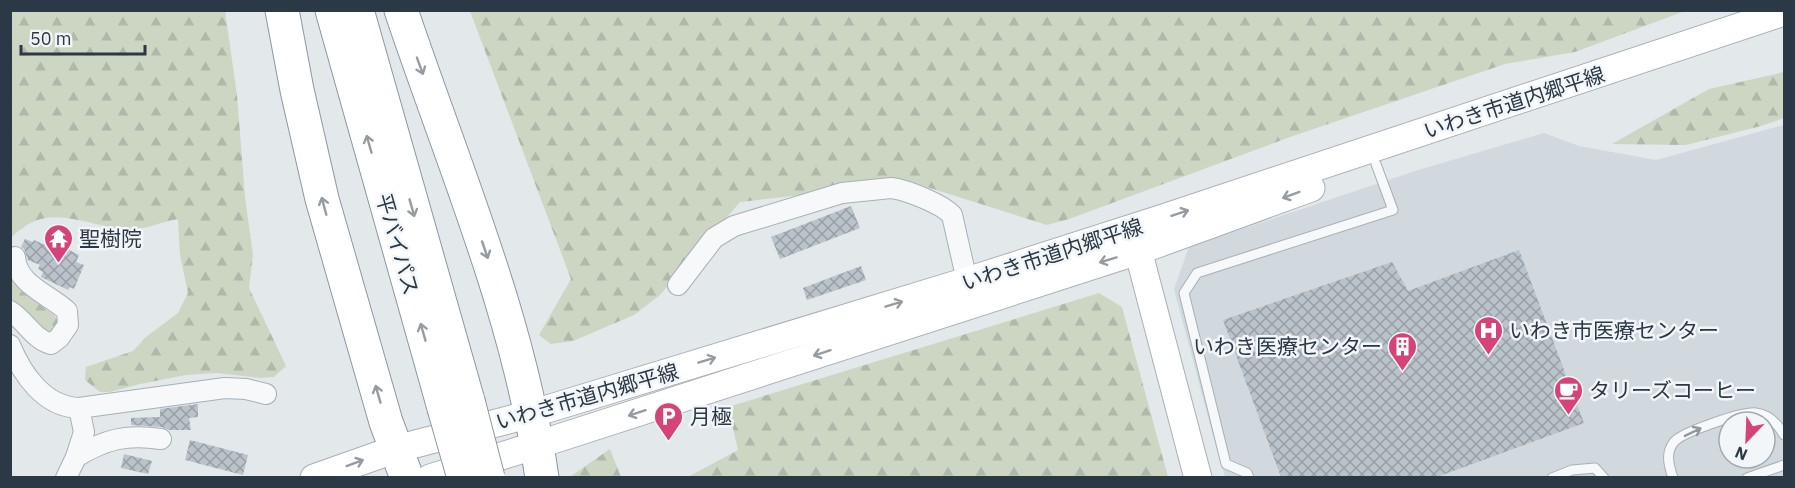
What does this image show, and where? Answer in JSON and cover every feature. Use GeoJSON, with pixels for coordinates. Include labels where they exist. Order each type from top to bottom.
{"type":"FeatureCollection","features":[{"type":"Feature","properties":{"kind":"highway"},"geometry":{"type":"LineString","coordinates":[[282,10],[322,199],[386,422],[402,463]]}},
{"type":"Feature","properties":{"kind":"highway","name":"平バイパス"},"geometry":{"type":"LineString","coordinates":[[332,10],[456,405],[488,477]]}},
{"type":"Feature","properties":{"kind":"highway","name":"平バイパス"},"geometry":{"type":"LineString","coordinates":[[357,10],[456,405],[464,477]]}},
{"type":"Feature","properties":{"kind":"highway"},"geometry":{"type":"LineString","coordinates":[[401,10],[493,274],[525,384],[542,477]]}},
{"type":"Feature","properties":{"kind":"street","name":"いわき市道内郷平線"},"geometry":{"type":"LineString","coordinates":[[430,477],[534,430],[967,281],[1135,240],[1785,12]]}},
{"type":"Feature","properties":{"kind":"street","name":"いわき市道内郷平線"},"geometry":{"type":"LineString","coordinates":[[314,477],[402,463],[534,430],[1376,164],[1785,29]]}},
{"type":"Feature","properties":{"kind":"street"},"geometry":{"type":"LineString","coordinates":[[678,285],[714,238],[734,226],[842,194],[891,188],[899,189],[940,206],[952,215],[967,281]]}},
{"type":"Feature","properties":{"kind":"street"},"geometry":{"type":"LineString","coordinates":[[1135,240],[1198,477]]}},
{"type":"Feature","properties":{"kind":"street"},"geometry":{"type":"LineString","coordinates":[[10,311],[25,322],[38,338],[51,344],[64,332],[69,320],[64,308],[26,281],[16,266],[15,257]]}},
{"type":"Feature","properties":{"kind":"street"},"geometry":{"type":"LineString","coordinates":[[10,345],[18,364],[35,386],[50,399],[67,408],[225,388],[246,389],[267,394]]}},
{"type":"Feature","properties":{"kind":"street"},"geometry":{"type":"LineString","coordinates":[[66,477],[76,457],[84,432],[79,408]]}},
{"type":"Feature","properties":{"kind":"street"},"geometry":{"type":"LineString","coordinates":[[76,457],[99,443],[113,440],[161,439]]}},
{"type":"Feature","properties":{"kind":"lane"},"geometry":{"type":"LineString","coordinates":[[1249,477],[1247,473],[1226,464],[1184,293],[1197,273],[1393,210],[1376,164]]}},
{"type":"Feature","properties":{"kind":"lane"},"geometry":{"type":"LineString","coordinates":[[1673,477],[1668,460],[1674,442],[1691,431],[1756,412],[1775,420],[1785,435]]}},
{"type":"Feature","properties":{"kind":"lane"},"geometry":{"type":"LineString","coordinates":[[1747,477],[1785,465]]}},
{"type":"Feature","properties":{"kind":"lane"},"geometry":{"type":"LineString","coordinates":[[1552,477],[1583,468],[1595,468],[1604,477]]}},
{"type":"Feature","properties":{"kind":"shaded area","name":"いわき市医療センター"},"geometry":{"type":"Polygon","coordinates":[[[1784,125],[1784,477],[1225,477],[1174,289],[1189,247],[1415,171],[1544,133],[1579,146],[1656,160],[1784,125]]]}},
{"type":"Feature","properties":{"kind":"green space"},"geometry":{"type":"Polygon","coordinates":[[[11,10],[225,11],[237,95],[245,197],[253,255],[249,288],[286,366],[274,377],[261,378],[217,373],[186,375],[110,392],[100,392],[85,380],[86,367],[133,351],[146,337],[178,313],[188,293],[180,255],[178,219],[138,229],[124,229],[51,217],[37,220],[24,227],[11,240],[11,10]]]}},
{"type":"Feature","properties":{"kind":"green space"},"geometry":{"type":"Polygon","coordinates":[[[470,11],[1685,11],[1575,52],[1505,64],[1290,137],[1069,219],[1047,225],[911,182],[740,202],[660,295],[634,315],[573,341],[551,344],[539,335],[571,279],[470,11]]]}},
{"type":"Feature","properties":{"kind":"green space"},"geometry":{"type":"Polygon","coordinates":[[[1784,72],[1784,118],[1686,145],[1612,144],[1709,89],[1784,72]]]}},
{"type":"Feature","properties":{"kind":"green space"},"geometry":{"type":"Polygon","coordinates":[[[10,277],[21,291],[54,315],[59,323],[56,332],[49,335],[11,306],[10,277]]]}},
{"type":"Feature","properties":{"kind":"green space"},"geometry":{"type":"Polygon","coordinates":[[[1099,293],[1122,307],[1168,477],[688,477],[738,450],[728,407],[1099,293]]]}},
{"type":"Feature","properties":{"kind":"green space"},"geometry":{"type":"Polygon","coordinates":[[[610,449],[621,477],[571,477],[571,476],[610,449]]]}},
{"type":"Feature","properties":{"kind":"building"},"geometry":{"type":"Polygon","coordinates":[[[851,206],[860,228],[780,259],[771,237],[851,206]]]}},
{"type":"Feature","properties":{"kind":"building","name":"聖樹院"},"geometry":{"type":"Polygon","coordinates":[[[25,239],[33,242],[34,240],[65,254],[67,249],[79,255],[76,262],[84,265],[74,289],[70,287],[68,290],[41,277],[43,272],[38,269],[40,265],[28,260],[21,247],[25,239]]]}},
{"type":"Feature","properties":{"kind":"building","name":"いわき医療センター"},"geometry":{"type":"Polygon","coordinates":[[[1519,250],[1584,423],[1437,477],[1281,477],[1223,320],[1392,262],[1408,291],[1519,250]]]}},
{"type":"Feature","properties":{"kind":"building"},"geometry":{"type":"Polygon","coordinates":[[[861,266],[866,280],[807,300],[803,288],[861,266]]]}},
{"type":"Feature","properties":{"kind":"building"},"geometry":{"type":"Polygon","coordinates":[[[198,404],[198,417],[189,418],[191,430],[169,430],[162,427],[131,425],[131,418],[160,417],[160,409],[198,404]]]}},
{"type":"Feature","properties":{"kind":"building"},"geometry":{"type":"Polygon","coordinates":[[[190,440],[248,455],[243,475],[185,460],[190,440]]]}},
{"type":"Feature","properties":{"kind":"building"},"geometry":{"type":"Polygon","coordinates":[[[124,454],[152,461],[148,474],[121,468],[124,454]]]}},
{"type":"Feature","properties":{"kind":"place","name":"聖樹院"},"geometry":{"type":"Point","coordinates":[58,264]}},
{"type":"Feature","properties":{"kind":"place","name":"いわき市医療センター"},"geometry":{"type":"Point","coordinates":[1488,356]}},
{"type":"Feature","properties":{"kind":"place","name":"いわき医療センター"},"geometry":{"type":"Point","coordinates":[1403,372]}},
{"type":"Feature","properties":{"kind":"place","name":"タリーズコーヒー"},"geometry":{"type":"Point","coordinates":[1568,416]}},
{"type":"Feature","properties":{"kind":"place","name":"月極"},"geometry":{"type":"Point","coordinates":[669,442]}}]}
